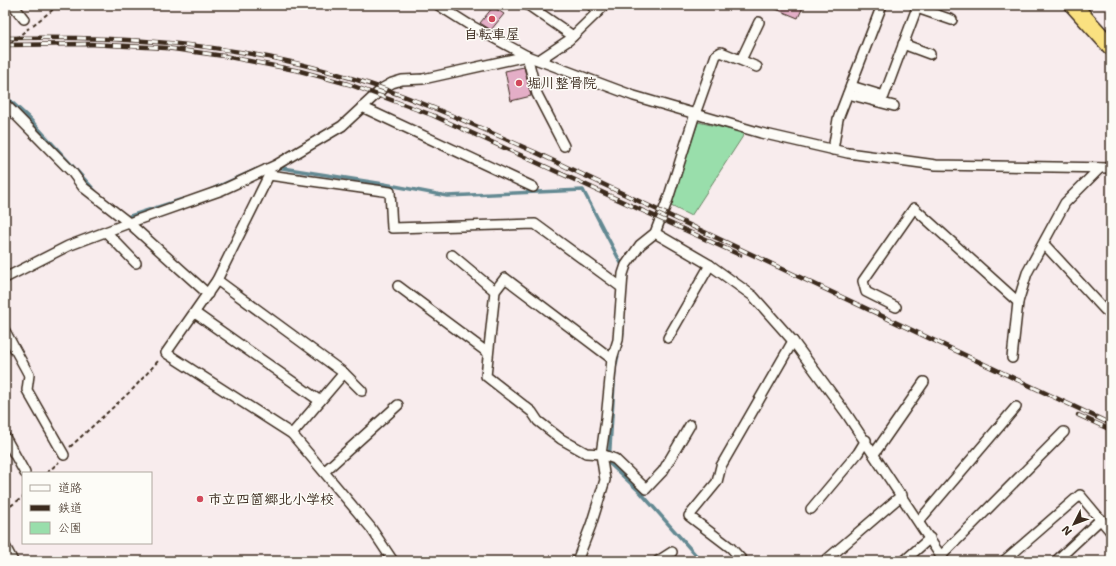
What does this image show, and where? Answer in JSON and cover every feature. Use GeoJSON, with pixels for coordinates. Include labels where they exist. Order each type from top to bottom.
{"type":"FeatureCollection","features":[{"type":"Feature","properties":{"kind":"highway"},"geometry":{"type":"LineString","coordinates":[[1073,5],[1111,47]]}},
{"type":"Feature","properties":{"kind":"street"},"geometry":{"type":"LineString","coordinates":[[13,5],[24,19]]}},
{"type":"Feature","properties":{"kind":"street"},"geometry":{"type":"LineString","coordinates":[[438,5],[468,24],[527,56],[634,96],[761,133],[832,150],[936,165],[1111,168]]}},
{"type":"Feature","properties":{"kind":"street"},"geometry":{"type":"LineString","coordinates":[[528,5],[572,36]]}},
{"type":"Feature","properties":{"kind":"street"},"geometry":{"type":"LineString","coordinates":[[590,5],[602,8]]}},
{"type":"Feature","properties":{"kind":"street"},"geometry":{"type":"LineString","coordinates":[[832,150],[838,119],[882,5]]}},
{"type":"Feature","properties":{"kind":"street"},"geometry":{"type":"LineString","coordinates":[[850,90],[884,96],[917,6],[952,20]]}},
{"type":"Feature","properties":{"kind":"street"},"geometry":{"type":"LineString","coordinates":[[539,60],[572,36],[602,8]]}},
{"type":"Feature","properties":{"kind":"street"},"geometry":{"type":"LineString","coordinates":[[741,60],[759,22]]}},
{"type":"Feature","properties":{"kind":"street"},"geometry":{"type":"LineString","coordinates":[[903,44],[930,54]]}},
{"type":"Feature","properties":{"kind":"street"},"geometry":{"type":"LineString","coordinates":[[577,561],[592,525],[605,480],[606,419],[612,359],[618,340],[621,287],[624,270],[640,245],[655,233],[668,199],[694,114],[716,55],[721,52],[757,67]]}},
{"type":"Feature","properties":{"kind":"street"},"geometry":{"type":"LineString","coordinates":[[5,278],[68,246],[268,172],[276,165],[342,126],[382,88],[397,82],[423,79],[527,56]]}},
{"type":"Feature","properties":{"kind":"street"},"geometry":{"type":"LineString","coordinates":[[527,56],[537,94],[564,146]]}},
{"type":"Feature","properties":{"kind":"street"},"geometry":{"type":"LineString","coordinates":[[850,90],[894,106]]}},
{"type":"Feature","properties":{"kind":"street"},"geometry":{"type":"LineString","coordinates":[[5,104],[72,172],[83,187],[129,223],[208,294]]}},
{"type":"Feature","properties":{"kind":"street"},"geometry":{"type":"LineString","coordinates":[[362,107],[533,187]]}},
{"type":"Feature","properties":{"kind":"street"},"geometry":{"type":"LineString","coordinates":[[1012,358],[1018,302],[1027,273],[1065,203],[1100,168]]}},
{"type":"Feature","properties":{"kind":"street"},"geometry":{"type":"LineString","coordinates":[[268,172],[217,280],[166,353],[292,434],[325,471],[371,528],[392,561]]}},
{"type":"Feature","properties":{"kind":"street"},"geometry":{"type":"LineString","coordinates":[[268,172],[390,192],[392,228],[535,224],[621,287]]}},
{"type":"Feature","properties":{"kind":"street"},"geometry":{"type":"LineString","coordinates":[[896,307],[866,292],[863,281],[914,208],[1018,302]]}},
{"type":"Feature","properties":{"kind":"street"},"geometry":{"type":"LineString","coordinates":[[106,232],[136,263]]}},
{"type":"Feature","properties":{"kind":"street"},"geometry":{"type":"LineString","coordinates":[[655,233],[710,265],[754,296],[793,341],[866,440],[942,558],[1064,432]]}},
{"type":"Feature","properties":{"kind":"street"},"geometry":{"type":"LineString","coordinates":[[1044,244],[1105,310],[1111,314]]}},
{"type":"Feature","properties":{"kind":"street"},"geometry":{"type":"LineString","coordinates":[[452,255],[495,291]]}},
{"type":"Feature","properties":{"kind":"street"},"geometry":{"type":"LineString","coordinates":[[668,338],[710,265]]}},
{"type":"Feature","properties":{"kind":"street"},"geometry":{"type":"LineString","coordinates":[[612,359],[505,278],[495,291],[486,376],[532,412],[538,421],[561,439],[586,453],[615,459],[646,489],[663,471],[690,425]]}},
{"type":"Feature","properties":{"kind":"street"},"geometry":{"type":"LineString","coordinates":[[217,280],[344,373],[362,391]]}},
{"type":"Feature","properties":{"kind":"street"},"geometry":{"type":"LineString","coordinates":[[398,286],[488,353]]}},
{"type":"Feature","properties":{"kind":"street"},"geometry":{"type":"LineString","coordinates":[[195,313],[320,401]]}},
{"type":"Feature","properties":{"kind":"street"},"geometry":{"type":"LineString","coordinates":[[5,331],[28,375],[27,390],[64,455]]}},
{"type":"Feature","properties":{"kind":"street"},"geometry":{"type":"LineString","coordinates":[[743,561],[731,548],[689,516],[717,482],[721,466],[793,341]]}},
{"type":"Feature","properties":{"kind":"street"},"geometry":{"type":"LineString","coordinates":[[292,434],[344,373]]}},
{"type":"Feature","properties":{"kind":"street"},"geometry":{"type":"LineString","coordinates":[[874,454],[924,382]]}},
{"type":"Feature","properties":{"kind":"street"},"geometry":{"type":"LineString","coordinates":[[325,471],[398,405]]}},
{"type":"Feature","properties":{"kind":"street"},"geometry":{"type":"LineString","coordinates":[[919,521],[1016,407]]}},
{"type":"Feature","properties":{"kind":"street"},"geometry":{"type":"LineString","coordinates":[[5,437],[24,472]]}},
{"type":"Feature","properties":{"kind":"street"},"geometry":{"type":"LineString","coordinates":[[811,508],[858,453],[866,440]]}},
{"type":"Feature","properties":{"kind":"street"},"geometry":{"type":"LineString","coordinates":[[1004,561],[1080,495],[1111,532]]}},
{"type":"Feature","properties":{"kind":"street"},"geometry":{"type":"LineString","coordinates":[[826,561],[902,496]]}},
{"type":"Feature","properties":{"kind":"street"},"geometry":{"type":"LineString","coordinates":[[1056,561],[1101,519]]}},
{"type":"Feature","properties":{"kind":"street"},"geometry":{"type":"LineString","coordinates":[[904,561],[930,538]]}},
{"type":"Feature","properties":{"kind":"street"},"geometry":{"type":"LineString","coordinates":[[5,546],[13,561]]}},
{"type":"Feature","properties":{"kind":"street"},"geometry":{"type":"LineString","coordinates":[[658,561],[672,552]]}},
{"type":"Feature","properties":{"kind":"path"},"geometry":{"type":"LineString","coordinates":[[49,472],[82,435],[133,388],[166,353]]}},
{"type":"Feature","properties":{"kind":"path"},"geometry":{"type":"LineString","coordinates":[[5,510],[22,498]]}},
{"type":"Feature","properties":{"kind":"green space"},"geometry":{"type":"Polygon","coordinates":[[[698,122],[745,133],[691,216],[671,206],[698,122]]]}},
{"type":"Feature","properties":{"kind":"building"},"geometry":{"type":"Polygon","coordinates":[[[766,5],[804,5],[798,18],[766,5]]]}},
{"type":"Feature","properties":{"kind":"building","name":"自転車屋"},"geometry":{"type":"Polygon","coordinates":[[[493,7],[504,14],[491,30],[480,23],[493,7]]]}},
{"type":"Feature","properties":{"kind":"building","name":"堀川整骨院"},"geometry":{"type":"Polygon","coordinates":[[[524,67],[531,96],[511,101],[505,71],[524,67]]]}},
{"type":"Feature","properties":{"kind":"waterway"},"geometry":{"type":"LineString","coordinates":[[5,96],[28,117],[96,192]]}},
{"type":"Feature","properties":{"kind":"waterway"},"geometry":{"type":"LineString","coordinates":[[276,167],[384,184],[447,196],[583,190],[623,267]]}},
{"type":"Feature","properties":{"kind":"waterway"},"geometry":{"type":"LineString","coordinates":[[210,190],[257,169]]}},
{"type":"Feature","properties":{"kind":"waterway"},"geometry":{"type":"LineString","coordinates":[[125,215],[127,217],[183,199]]}},
{"type":"Feature","properties":{"kind":"waterway"},"geometry":{"type":"LineString","coordinates":[[622,340],[624,319]]}},
{"type":"Feature","properties":{"kind":"waterway"},"geometry":{"type":"LineString","coordinates":[[620,346],[615,369],[609,463],[641,493],[701,561]]}},
{"type":"Feature","properties":{"kind":"railway"},"geometry":{"type":"LineString","coordinates":[[5,38],[88,38],[130,40],[212,48],[253,54],[294,63],[334,73],[387,90],[438,110],[539,154],[1111,424]]}},
{"type":"Feature","properties":{"kind":"railway"},"geometry":{"type":"LineString","coordinates":[[5,45],[89,44],[166,48],[224,56],[300,71],[348,84],[432,115],[740,255]]}},
{"type":"Feature","properties":{"kind":"railway"},"geometry":{"type":"LineString","coordinates":[[1078,415],[1111,430]]}},
{"type":"Feature","properties":{"kind":"place","name":"自転車屋"},"geometry":{"type":"Point","coordinates":[492,19]}},
{"type":"Feature","properties":{"kind":"place","name":"堀川整骨院"},"geometry":{"type":"Point","coordinates":[519,83]}},
{"type":"Feature","properties":{"kind":"place","name":"市立四箇郷北小学校"},"geometry":{"type":"Point","coordinates":[200,499]}}]}
